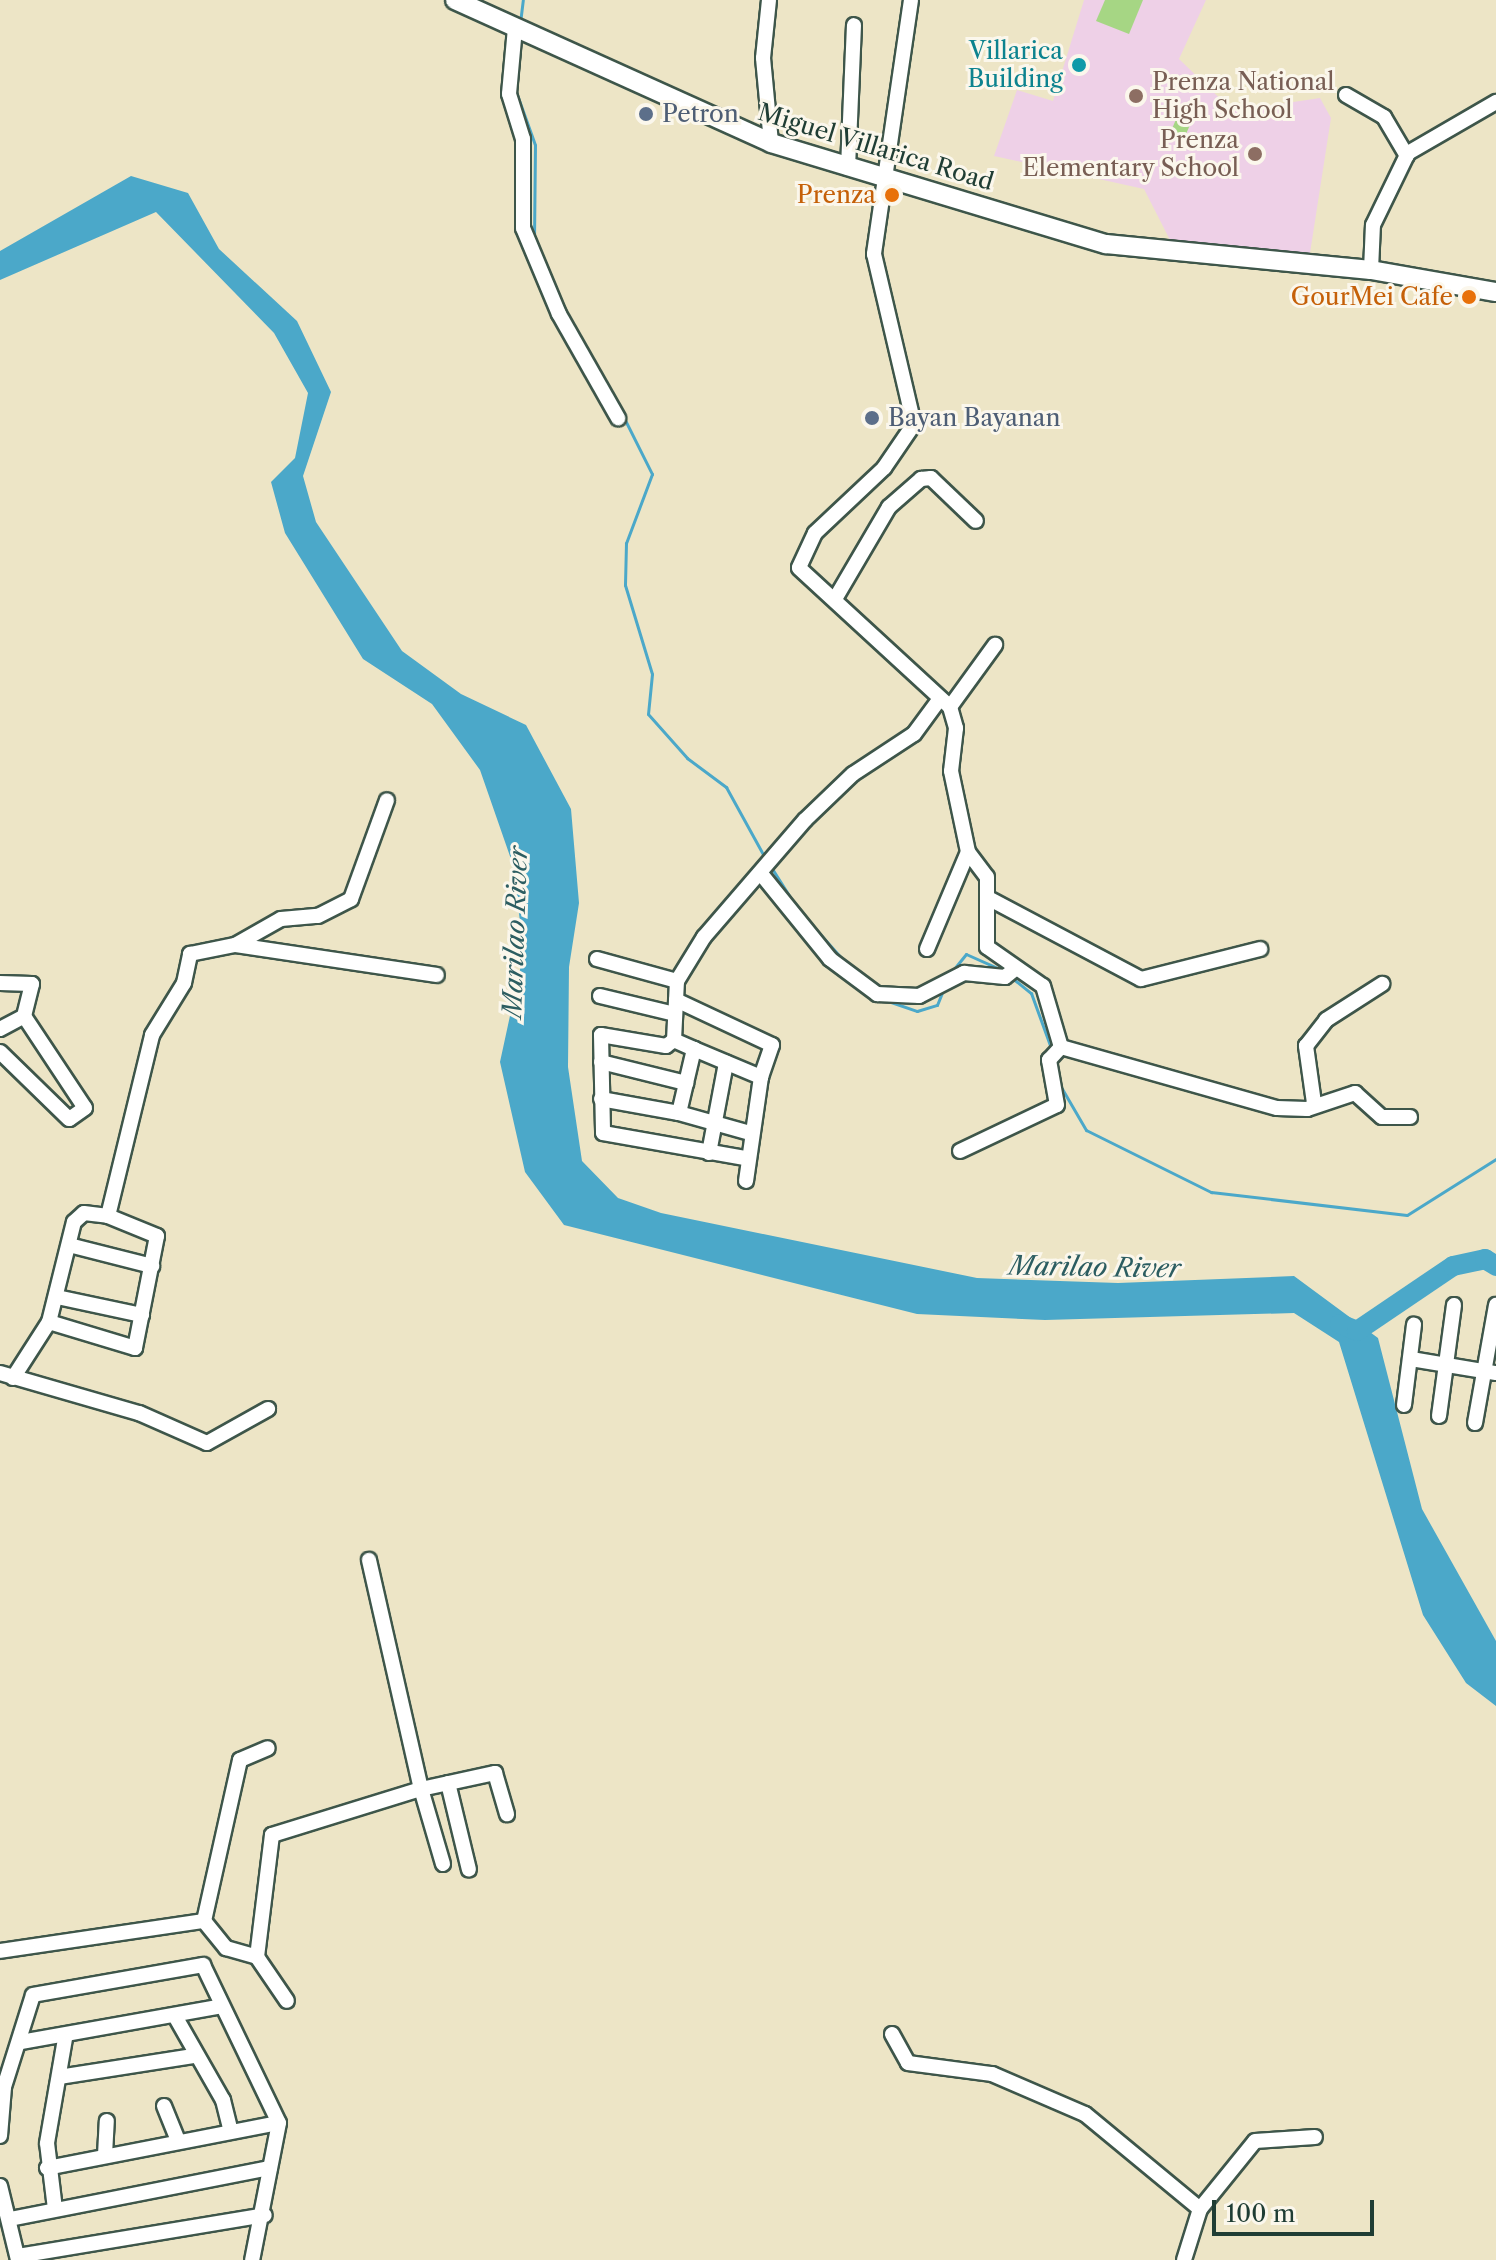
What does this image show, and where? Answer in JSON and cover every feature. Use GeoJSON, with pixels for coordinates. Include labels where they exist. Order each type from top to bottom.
{"type":"FeatureCollection","features":[{"type":"Feature","properties":{"kind":"main road","name":"Miguel Villarica Road"},"geometry":{"type":"LineString","coordinates":[[455,0],[771,143],[1106,244],[1371,270],[1496,292]]}},
{"type":"Feature","properties":{"kind":"street"},"geometry":{"type":"LineString","coordinates":[[769,0],[763,58],[771,143]]}},
{"type":"Feature","properties":{"kind":"street"},"geometry":{"type":"LineString","coordinates":[[911,0],[881,177],[876,267],[915,418],[897,452],[831,512],[800,555],[799,568],[944,704],[956,728],[951,771],[968,852],[927,949]]}},
{"type":"Feature","properties":{"kind":"street"},"geometry":{"type":"LineString","coordinates":[[848,168],[854,25]]}},
{"type":"Feature","properties":{"kind":"street"},"geometry":{"type":"LineString","coordinates":[[515,28],[509,94],[523,139],[523,228],[559,314],[618,418]]}},
{"type":"Feature","properties":{"kind":"street"},"geometry":{"type":"LineString","coordinates":[[1346,95],[1384,117],[1407,156]]}},
{"type":"Feature","properties":{"kind":"street"},"geometry":{"type":"LineString","coordinates":[[1371,270],[1373,225],[1407,156],[1496,102]]}},
{"type":"Feature","properties":{"kind":"street"},"geometry":{"type":"LineString","coordinates":[[835,599],[889,507],[921,479],[931,478],[976,521]]}},
{"type":"Feature","properties":{"kind":"street"},"geometry":{"type":"LineString","coordinates":[[745,1158],[603,1133],[601,1062],[604,1032],[666,1046],[674,1040],[677,981],[704,937],[767,868],[805,820],[853,774],[914,734],[995,645]]}},
{"type":"Feature","properties":{"kind":"street"},"geometry":{"type":"LineString","coordinates":[[108,1216],[152,1035],[184,983],[190,954],[235,945],[281,919],[318,916],[351,899],[387,800]]}},
{"type":"Feature","properties":{"kind":"street"},"geometry":{"type":"LineString","coordinates":[[968,852],[982,864],[988,898],[987,947],[1043,986],[1061,1047]]}},
{"type":"Feature","properties":{"kind":"street"},"geometry":{"type":"LineString","coordinates":[[767,868],[830,959],[877,994],[919,996],[964,973],[1005,977],[1016,968]]}},
{"type":"Feature","properties":{"kind":"street"},"geometry":{"type":"LineString","coordinates":[[988,898],[1141,979],[1260,949]]}},
{"type":"Feature","properties":{"kind":"street"},"geometry":{"type":"LineString","coordinates":[[235,945],[437,975]]}},
{"type":"Feature","properties":{"kind":"street"},"geometry":{"type":"LineString","coordinates":[[597,959],[677,981]]}},
{"type":"Feature","properties":{"kind":"street"},"geometry":{"type":"LineString","coordinates":[[0,1052],[9,1068],[45,1092],[69,1119],[85,1108],[24,1016],[32,984],[2,977]]}},
{"type":"Feature","properties":{"kind":"street"},"geometry":{"type":"LineString","coordinates":[[1314,1103],[1306,1046],[1326,1020],[1382,984]]}},
{"type":"Feature","properties":{"kind":"street"},"geometry":{"type":"LineString","coordinates":[[600,996],[676,1007],[772,1045],[761,1077],[745,1158],[746,1181]]}},
{"type":"Feature","properties":{"kind":"street"},"geometry":{"type":"LineString","coordinates":[[0,1029],[24,1016]]}},
{"type":"Feature","properties":{"kind":"street"},"geometry":{"type":"LineString","coordinates":[[674,1040],[761,1077]]}},
{"type":"Feature","properties":{"kind":"street"},"geometry":{"type":"LineString","coordinates":[[1061,1047],[1277,1108],[1355,1093],[1382,1117],[1410,1117]]}},
{"type":"Feature","properties":{"kind":"street"},"geometry":{"type":"LineString","coordinates":[[960,1151],[1057,1105],[1049,1060],[1061,1047]]}},
{"type":"Feature","properties":{"kind":"street"},"geometry":{"type":"LineString","coordinates":[[679,1113],[694,1049]]}},
{"type":"Feature","properties":{"kind":"street"},"geometry":{"type":"LineString","coordinates":[[601,1062],[686,1083]]}},
{"type":"Feature","properties":{"kind":"street"},"geometry":{"type":"LineString","coordinates":[[709,1153],[726,1063]]}},
{"type":"Feature","properties":{"kind":"street"},"geometry":{"type":"LineString","coordinates":[[45,1092],[66,1081]]}},
{"type":"Feature","properties":{"kind":"street"},"geometry":{"type":"LineString","coordinates":[[601,1099],[679,1113],[750,1133]]}},
{"type":"Feature","properties":{"kind":"street"},"geometry":{"type":"LineString","coordinates":[[49,1322],[135,1348],[152,1266],[154,1233],[108,1216],[79,1216],[49,1322],[7,1375],[139,1413],[207,1443],[268,1409]]}},
{"type":"Feature","properties":{"kind":"street"},"geometry":{"type":"LineString","coordinates":[[69,1245],[152,1266]]}},
{"type":"Feature","properties":{"kind":"street"},"geometry":{"type":"LineString","coordinates":[[57,1297],[142,1315]]}},
{"type":"Feature","properties":{"kind":"street"},"geometry":{"type":"LineString","coordinates":[[1439,1416],[1454,1305]]}},
{"type":"Feature","properties":{"kind":"street"},"geometry":{"type":"LineString","coordinates":[[1475,1423],[1492,1372],[1496,1305]]}},
{"type":"Feature","properties":{"kind":"street"},"geometry":{"type":"LineString","coordinates":[[1404,1405],[1414,1325]]}},
{"type":"Feature","properties":{"kind":"street"},"geometry":{"type":"LineString","coordinates":[[1411,1359],[1492,1372]]}},
{"type":"Feature","properties":{"kind":"street"},"geometry":{"type":"LineString","coordinates":[[369,1560],[421,1789],[443,1864]]}},
{"type":"Feature","properties":{"kind":"street"},"geometry":{"type":"LineString","coordinates":[[204,1921],[240,1760],[268,1748]]}},
{"type":"Feature","properties":{"kind":"street"},"geometry":{"type":"LineString","coordinates":[[257,1957],[272,1835],[421,1789],[495,1773],[507,1814]]}},
{"type":"Feature","properties":{"kind":"street"},"geometry":{"type":"LineString","coordinates":[[448,1783],[469,1870]]}},
{"type":"Feature","properties":{"kind":"street"},"geometry":{"type":"LineString","coordinates":[[0,1951],[204,1921]]}},
{"type":"Feature","properties":{"kind":"street"},"geometry":{"type":"LineString","coordinates":[[204,1921],[226,1948],[257,1957],[287,2001]]}},
{"type":"Feature","properties":{"kind":"street"},"geometry":{"type":"LineString","coordinates":[[0,2133],[4,2087],[21,2042],[33,1995],[203,1965],[218,2007],[279,2123],[265,2215],[252,2260]]}},
{"type":"Feature","properties":{"kind":"street"},"geometry":{"type":"LineString","coordinates":[[21,2042],[65,2039],[218,2007]]}},
{"type":"Feature","properties":{"kind":"street"},"geometry":{"type":"LineString","coordinates":[[175,2016],[193,2056],[223,2100],[230,2128]]}},
{"type":"Feature","properties":{"kind":"street"},"geometry":{"type":"LineString","coordinates":[[892,2034],[905,2062],[992,2074],[1085,2114],[1200,2209]]}},
{"type":"Feature","properties":{"kind":"street"},"geometry":{"type":"LineString","coordinates":[[55,2209],[47,2168],[65,2039]]}},
{"type":"Feature","properties":{"kind":"street"},"geometry":{"type":"LineString","coordinates":[[59,2077],[193,2056]]}},
{"type":"Feature","properties":{"kind":"street"},"geometry":{"type":"LineString","coordinates":[[164,2106],[177,2139]]}},
{"type":"Feature","properties":{"kind":"street"},"geometry":{"type":"LineString","coordinates":[[105,2155],[107,2121]]}},
{"type":"Feature","properties":{"kind":"street"},"geometry":{"type":"LineString","coordinates":[[47,2168],[230,2128],[279,2123]]}},
{"type":"Feature","properties":{"kind":"street"},"geometry":{"type":"LineString","coordinates":[[1184,2260],[1200,2209],[1255,2141],[1315,2137]]}},
{"type":"Feature","properties":{"kind":"street"},"geometry":{"type":"LineString","coordinates":[[10,2219],[270,2168]]}},
{"type":"Feature","properties":{"kind":"street"},"geometry":{"type":"LineString","coordinates":[[0,2186],[18,2258],[265,2215]]}},
{"type":"Feature","properties":{"kind":"shaded area"},"geometry":{"type":"Polygon","coordinates":[[[1084,0],[1206,0],[1179,59],[1233,111],[1320,98],[1331,118],[1310,253],[1171,242],[1144,189],[994,156],[1017,90],[1053,101],[1084,0]]]}},
{"type":"Feature","properties":{"kind":"green space"},"geometry":{"type":"Polygon","coordinates":[[[1105,0],[1143,0],[1129,34],[1096,21],[1105,0]]]}},
{"type":"Feature","properties":{"kind":"green space"},"geometry":{"type":"Polygon","coordinates":[[[1182,105],[1196,111],[1183,141],[1169,136],[1182,105]]]}},
{"type":"Feature","properties":{"kind":"water"},"geometry":{"type":"Polygon","coordinates":[[[131,176],[188,193],[219,249],[297,321],[331,392],[303,476],[316,522],[402,651],[461,694],[526,725],[571,809],[579,903],[569,967],[568,1067],[582,1161],[618,1198],[661,1213],[977,1278],[1118,1283],[1294,1276],[1378,1338],[1422,1509],[1496,1641],[1496,1706],[1466,1683],[1423,1615],[1339,1342],[1294,1313],[1045,1320],[917,1314],[564,1225],[525,1172],[500,1062],[524,951],[512,862],[480,770],[432,704],[363,659],[285,533],[271,482],[295,458],[308,393],[274,333],[156,212],[0,280],[0,251],[131,176]]]}},
{"type":"Feature","properties":{"kind":"waterway"},"geometry":{"type":"LineString","coordinates":[[520,23],[523,0]]}},
{"type":"Feature","properties":{"kind":"waterway"},"geometry":{"type":"LineString","coordinates":[[515,89],[535,145],[534,237]]}},
{"type":"Feature","properties":{"kind":"waterway"},"geometry":{"type":"LineString","coordinates":[[610,390],[652,474],[626,543],[625,585],[652,674],[648,714],[687,758],[726,787],[765,858]]}},
{"type":"Feature","properties":{"kind":"waterway"},"geometry":{"type":"LineString","coordinates":[[771,867],[795,905]]}},
{"type":"Feature","properties":{"kind":"waterway"},"geometry":{"type":"LineString","coordinates":[[802,914],[845,962]]}},
{"type":"Feature","properties":{"kind":"waterway"},"geometry":{"type":"LineString","coordinates":[[949,975],[966,954],[1002,970]]}},
{"type":"Feature","properties":{"kind":"waterway"},"geometry":{"type":"LineString","coordinates":[[1011,977],[1031,993],[1051,1048]]}},
{"type":"Feature","properties":{"kind":"waterway"},"geometry":{"type":"LineString","coordinates":[[885,1000],[917,1011],[937,1005],[943,990]]}},
{"type":"Feature","properties":{"kind":"waterway"},"geometry":{"type":"LineString","coordinates":[[1061,1087],[1086,1130],[1211,1192],[1407,1215],[1496,1159]]}},
{"type":"Feature","properties":{"kind":"waterway"},"geometry":{"type":"LineString","coordinates":[[1340,1324],[1357,1331],[1453,1266],[1485,1259],[1496,1266]]}},
{"type":"Feature","properties":{"kind":"place","name":"Villarica Building"},"geometry":{"type":"Point","coordinates":[1079,65]}},
{"type":"Feature","properties":{"kind":"place","name":"Prenza National High School"},"geometry":{"type":"Point","coordinates":[1136,96]}},
{"type":"Feature","properties":{"kind":"place","name":"Petron"},"geometry":{"type":"Point","coordinates":[646,114]}},
{"type":"Feature","properties":{"kind":"place","name":"Prenza Elementary School"},"geometry":{"type":"Point","coordinates":[1255,154]}},
{"type":"Feature","properties":{"kind":"place","name":"Prenza"},"geometry":{"type":"Point","coordinates":[892,195]}},
{"type":"Feature","properties":{"kind":"place","name":"GourMei Cafe"},"geometry":{"type":"Point","coordinates":[1469,297]}},
{"type":"Feature","properties":{"kind":"place","name":"Bayan Bayanan"},"geometry":{"type":"Point","coordinates":[872,418]}},
{"type":"Feature","properties":{"kind":"water label","name":"Marilao River"},"geometry":{"type":"Point","coordinates":[516,932]}},
{"type":"Feature","properties":{"kind":"water label","name":"Marilao River"},"geometry":{"type":"Point","coordinates":[1095,1268]}}]}
